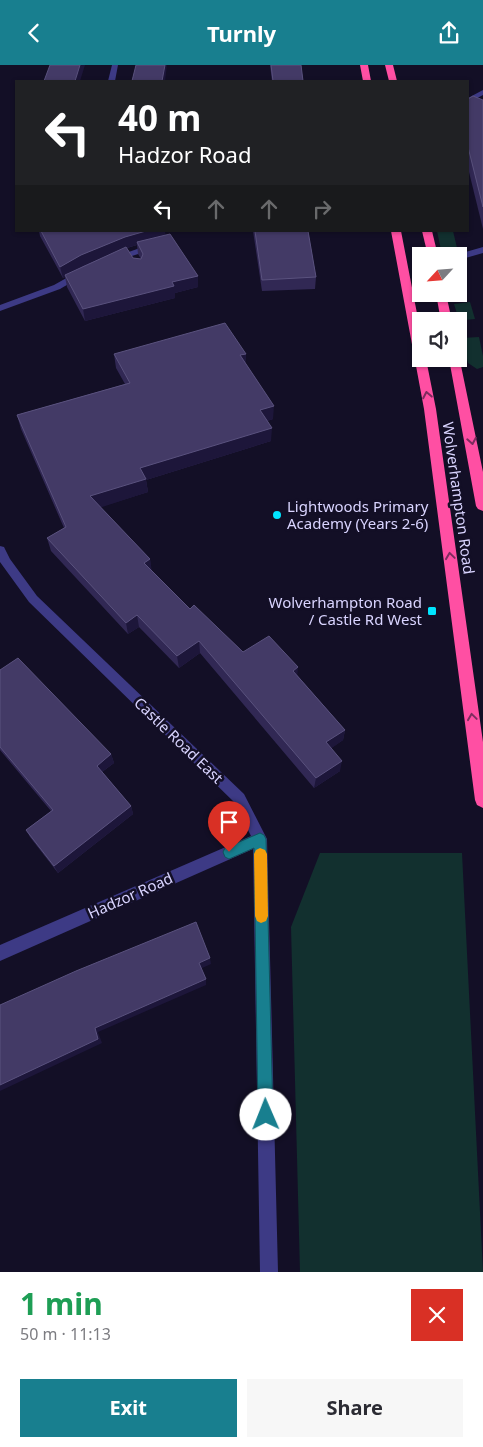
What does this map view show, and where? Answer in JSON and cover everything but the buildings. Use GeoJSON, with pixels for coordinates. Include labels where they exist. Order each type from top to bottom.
{"type":"FeatureCollection","features":[{"type":"Feature","properties":{"kind":"highway"},"geometry":{"type":"LineString","coordinates":[[364,65],[367,80]]}},
{"type":"Feature","properties":{"kind":"highway"},"geometry":{"type":"LineString","coordinates":[[389,65],[393,80]]}},
{"type":"Feature","properties":{"kind":"highway","name":"Wolverhampton Road"},"geometry":{"type":"LineString","coordinates":[[396,232],[430,409],[483,800]]}},
{"type":"Feature","properties":{"kind":"highway"},"geometry":{"type":"LineString","coordinates":[[427,232],[431,247]]}},
{"type":"Feature","properties":{"kind":"highway","name":"Wolverhampton Road"},"geometry":{"type":"LineString","coordinates":[[457,367],[483,506]]}},
{"type":"Feature","properties":{"kind":"street"},"geometry":{"type":"LineString","coordinates":[[112,80],[115,65]]}},
{"type":"Feature","properties":{"kind":"street"},"geometry":{"type":"LineString","coordinates":[[469,100],[483,92]]}},
{"type":"Feature","properties":{"kind":"street"},"geometry":{"type":"LineString","coordinates":[[104,263],[132,256],[162,243]]}},
{"type":"Feature","properties":{"kind":"street"},"geometry":{"type":"LineString","coordinates":[[468,254],[483,250]]}},
{"type":"Feature","properties":{"kind":"street"},"geometry":{"type":"LineString","coordinates":[[0,308],[57,287],[87,270]]}},
{"type":"Feature","properties":{"kind":"street","name":"Castle Road East"},"geometry":{"type":"LineString","coordinates":[[0,550],[5,561],[33,599],[239,797],[260,839],[269,1272]]}},
{"type":"Feature","properties":{"kind":"street","name":"Hadzor Road"},"geometry":{"type":"LineString","coordinates":[[0,953],[260,839]]}},
{"type":"Feature","properties":{"kind":"green space"},"geometry":{"type":"Polygon","coordinates":[[[437,232],[453,232],[457,247],[440,247],[437,232]]]}},
{"type":"Feature","properties":{"kind":"green space"},"geometry":{"type":"Polygon","coordinates":[[[470,302],[475,319],[467,320],[467,312],[456,312],[454,304],[470,302]]]}},
{"type":"Feature","properties":{"kind":"green space"},"geometry":{"type":"Polygon","coordinates":[[[479,337],[483,367],[477,369],[468,363],[467,338],[479,337]]]}},
{"type":"Feature","properties":{"kind":"green space"},"geometry":{"type":"Polygon","coordinates":[[[320,853],[462,853],[483,1272],[300,1272],[291,927],[320,853]]]}},
{"type":"Feature","properties":{"kind":"slow traffic"},"geometry":{"type":"LineString","coordinates":[[260,854],[261,916]]}},
{"type":"Feature","properties":{"kind":"place","name":"Lightwoods Primary Academy (Years 2-6)"},"geometry":{"type":"Point","coordinates":[277,515]}},
{"type":"Feature","properties":{"kind":"place","name":"Wolverhampton Road / Castle Rd West"},"geometry":{"type":"Point","coordinates":[432,611]}},
{"type":"Feature","properties":{"kind":"route"},"geometry":{"type":"LineString","coordinates":[[229,852],[260,839],[266,1115]]}}]}
